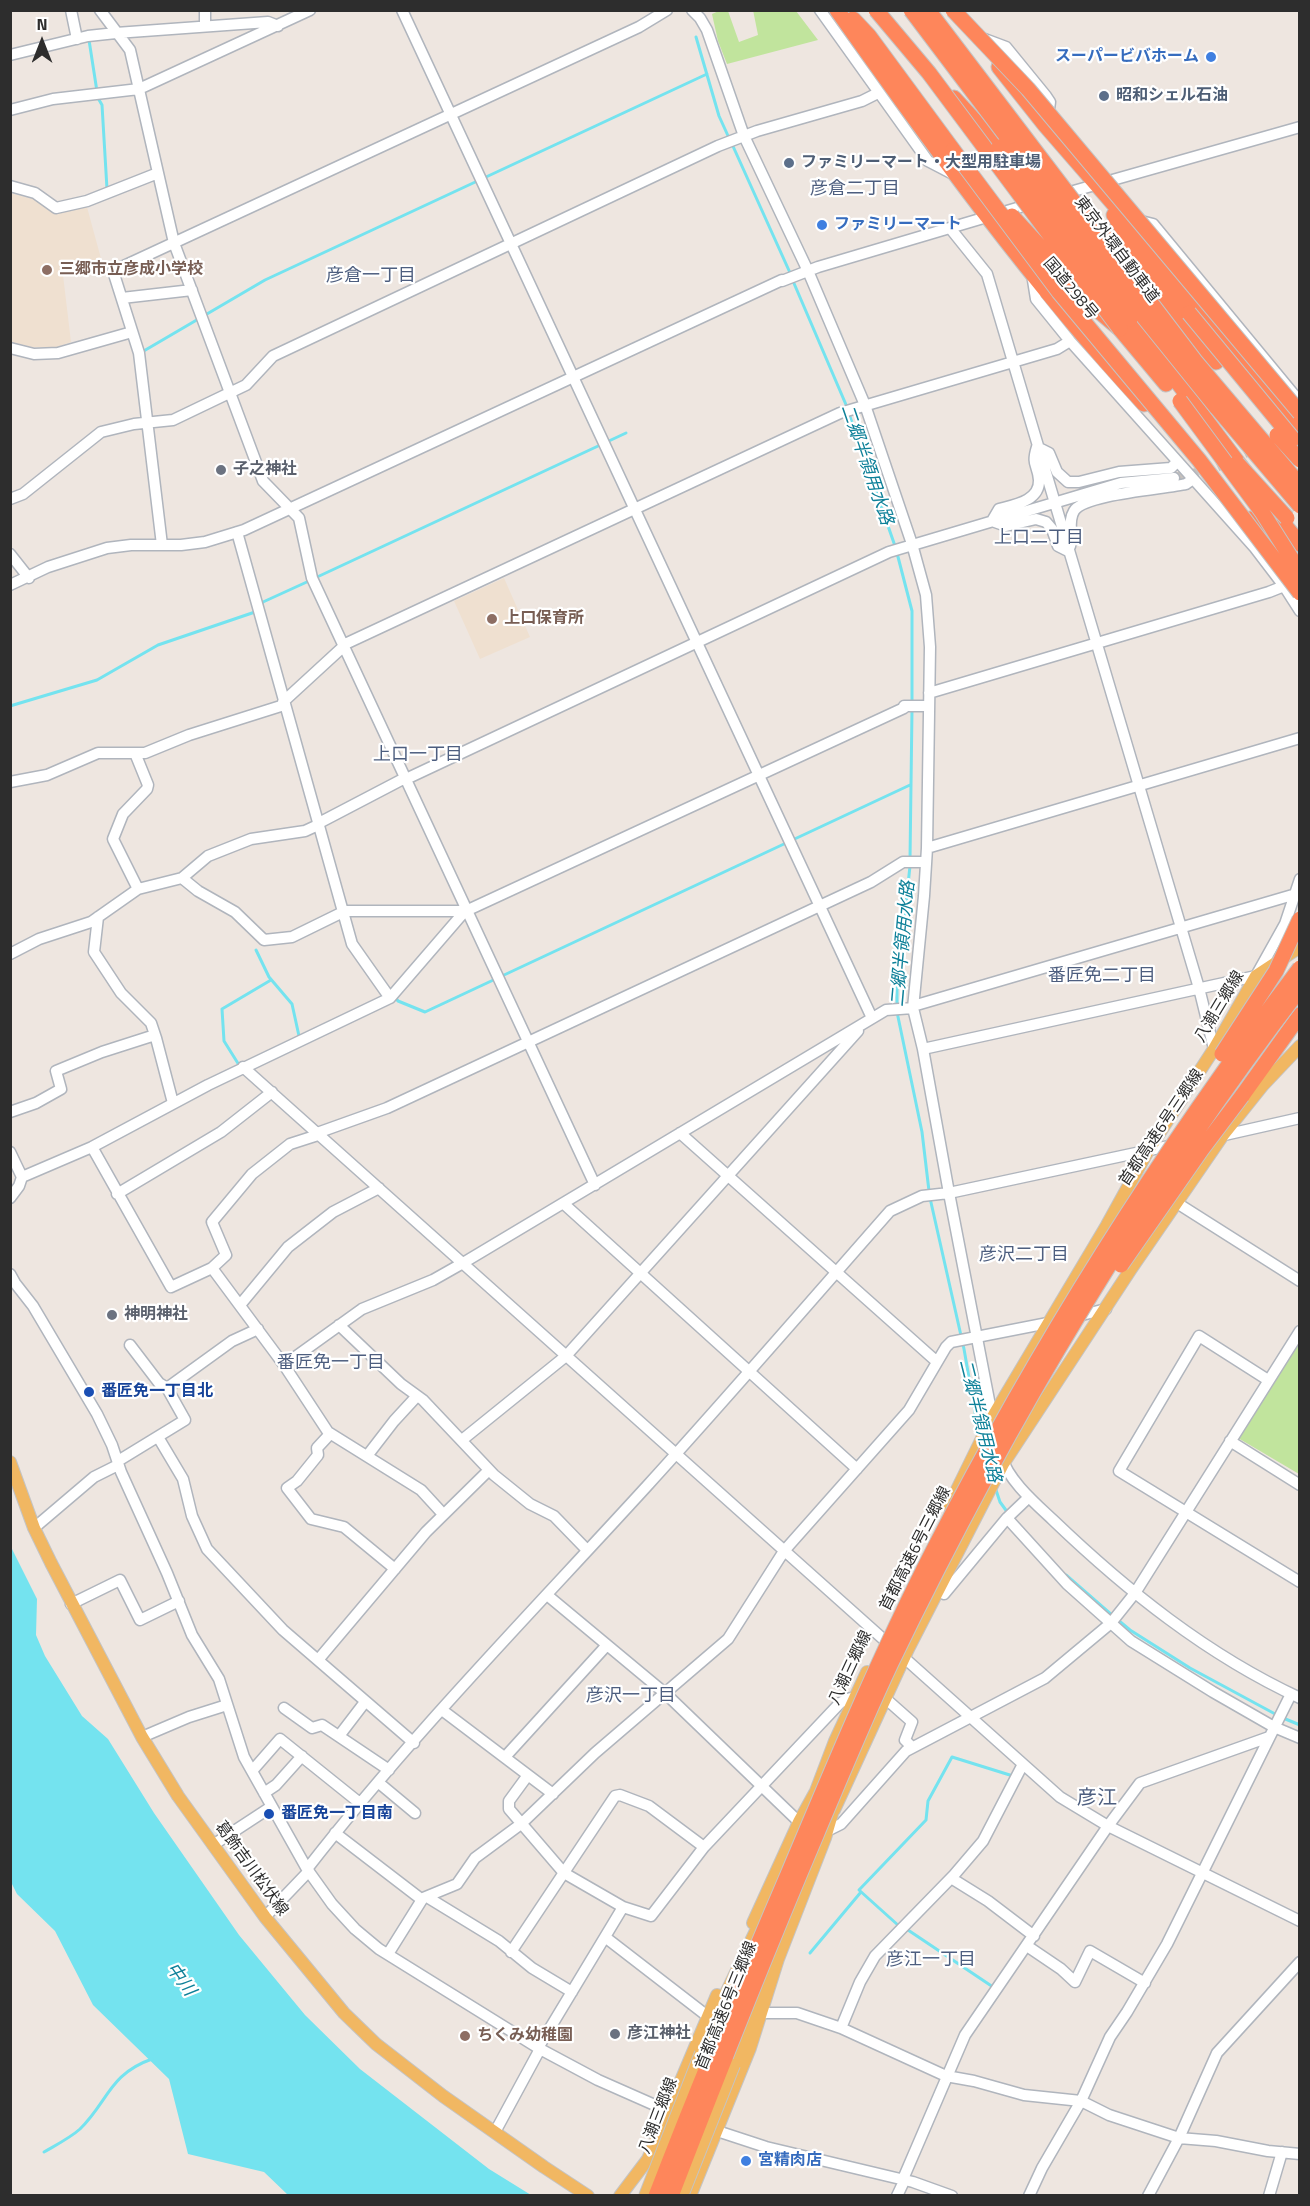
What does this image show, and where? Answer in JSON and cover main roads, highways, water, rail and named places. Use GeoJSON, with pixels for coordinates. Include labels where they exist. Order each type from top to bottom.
{"type":"FeatureCollection","features":[{"type":"Feature","properties":{"kind":"highway","name":"国道298号"},"geometry":{"type":"LineString","coordinates":[[837,10],[954,174],[1031,272],[1129,388],[1299,572]]}},
{"type":"Feature","properties":{"kind":"highway"},"geometry":{"type":"LineString","coordinates":[[845,10],[869,36],[942,136],[994,196],[1094,307],[1125,324],[1262,512],[1299,572]]}},
{"type":"Feature","properties":{"kind":"highway"},"geometry":{"type":"LineString","coordinates":[[876,10],[929,72],[1299,544]]}},
{"type":"Feature","properties":{"kind":"highway","name":"東京外環自動車道"},"geometry":{"type":"LineString","coordinates":[[911,10],[1134,305],[1299,506]]}},
{"type":"Feature","properties":{"kind":"highway","name":"東京外環自動車道"},"geometry":{"type":"LineString","coordinates":[[928,10],[1195,361],[1299,485]]}},
{"type":"Feature","properties":{"kind":"highway"},"geometry":{"type":"LineString","coordinates":[[954,10],[1045,125],[1125,217],[1299,427]]}},
{"type":"Feature","properties":{"kind":"highway"},"geometry":{"type":"LineString","coordinates":[[954,10],[1028,89],[1299,413]]}},
{"type":"Feature","properties":{"kind":"highway"},"geometry":{"type":"LineString","coordinates":[[955,149],[1040,267],[1199,460],[1299,593]]}},
{"type":"Feature","properties":{"kind":"highway"},"geometry":{"type":"LineString","coordinates":[[1098,187],[1124,232],[1299,447]]}},
{"type":"Feature","properties":{"kind":"highway"},"geometry":{"type":"LineString","coordinates":[[1081,212],[1115,245],[1164,300],[1299,460]]}},
{"type":"Feature","properties":{"kind":"highway"},"geometry":{"type":"LineString","coordinates":[[1180,400],[1299,532]]}},
{"type":"Feature","properties":{"kind":"highway"},"geometry":{"type":"LineString","coordinates":[[1126,1213],[1176,1124],[1263,993],[1285,952],[1299,919]]}},
{"type":"Feature","properties":{"kind":"highway","name":"首都高速6号三郷線"},"geometry":{"type":"LineString","coordinates":[[656,2196],[755,1951],[860,1705],[932,1554],[1003,1421],[1126,1213],[1239,1047],[1299,968]]}},
{"type":"Feature","properties":{"kind":"highway","name":"首都高速6号三郷線"},"geometry":{"type":"LineString","coordinates":[[671,2196],[783,1913],[891,1664],[946,1556],[1028,1401],[1113,1258],[1180,1155],[1299,988]]}},
{"type":"Feature","properties":{"kind":"highway"},"geometry":{"type":"LineString","coordinates":[[1028,1401],[1060,1358],[1190,1166],[1299,1015]]}},
{"type":"Feature","properties":{"kind":"highway"},"geometry":{"type":"LineString","coordinates":[[1242,1096],[1299,1032]]}},
{"type":"Feature","properties":{"kind":"main road","name":"八潮三郷線"},"geometry":{"type":"LineString","coordinates":[[645,2196],[719,2008],[762,1918],[855,1697],[993,1418],[1149,1149],[1214,1049],[1256,976],[1299,948]]}},
{"type":"Feature","properties":{"kind":"main road","name":"八潮三郷線"},"geometry":{"type":"LineString","coordinates":[[1299,948],[1290,967],[1290,975],[1299,988]]}},
{"type":"Feature","properties":{"kind":"main road"},"geometry":{"type":"LineString","coordinates":[[682,2196],[819,1838],[904,1658],[1003,1464],[1223,1135],[1263,1085],[1299,1046]]}},
{"type":"Feature","properties":{"kind":"main road","name":"葛飾吉川松伏線"},"geometry":{"type":"LineString","coordinates":[[10,1462],[34,1528],[71,1604],[142,1737],[178,1796],[264,1917],[344,2013],[376,2044],[416,2076],[588,2196]]}},
{"type":"Feature","properties":{"kind":"main road"},"geometry":{"type":"LineString","coordinates":[[620,2196],[648,2159],[706,2015],[758,1914],[799,1822],[815,1793]]}},
{"type":"Feature","properties":{"kind":"main road"},"geometry":{"type":"LineString","coordinates":[[690,2196],[762,2013],[790,1924],[832,1814]]}},
{"type":"Feature","properties":{"kind":"water","name":"中川"},"geometry":{"type":"Polygon","coordinates":[[[10,1545],[37,1599],[36,1635],[45,1656],[82,1716],[108,1739],[154,1813],[239,1935],[305,2015],[360,2069],[489,2169],[531,2195],[288,2195],[264,2172],[188,2154],[169,2079],[93,2005],[55,1931],[17,1894],[11,1882],[10,1545]]]}},
{"type":"Feature","properties":{"kind":"waterway","name":"二郷半領用水路"},"geometry":{"type":"LineString","coordinates":[[696,37],[719,116],[729,138]]}},
{"type":"Feature","properties":{"kind":"waterway"},"geometry":{"type":"LineString","coordinates":[[89,40],[98,98],[102,105],[107,189]]}},
{"type":"Feature","properties":{"kind":"waterway"},"geometry":{"type":"LineString","coordinates":[[142,352],[265,280],[707,74]]}},
{"type":"Feature","properties":{"kind":"waterway","name":"二郷半領用水路"},"geometry":{"type":"LineString","coordinates":[[732,144],[791,275]]}},
{"type":"Feature","properties":{"kind":"waterway","name":"二郷半領用水路"},"geometry":{"type":"LineString","coordinates":[[793,281],[847,407]]}},
{"type":"Feature","properties":{"kind":"waterway","name":"二郷半領用水路"},"geometry":{"type":"LineString","coordinates":[[849,414],[895,546]]}},
{"type":"Feature","properties":{"kind":"waterway"},"geometry":{"type":"LineString","coordinates":[[315,578],[626,433]]}},
{"type":"Feature","properties":{"kind":"waterway","name":"二郷半領用水路"},"geometry":{"type":"LineString","coordinates":[[897,553],[912,611],[912,703]]}},
{"type":"Feature","properties":{"kind":"waterway"},"geometry":{"type":"LineString","coordinates":[[260,607],[263,602],[309,581]]}},
{"type":"Feature","properties":{"kind":"waterway"},"geometry":{"type":"LineString","coordinates":[[10,706],[97,680],[158,645],[255,612]]}},
{"type":"Feature","properties":{"kind":"waterway","name":"二郷半領用水路"},"geometry":{"type":"LineString","coordinates":[[910,859],[912,710]]}},
{"type":"Feature","properties":{"kind":"waterway"},"geometry":{"type":"LineString","coordinates":[[395,997],[398,1001],[425,1012],[910,785]]}},
{"type":"Feature","properties":{"kind":"waterway","name":"二郷半領用水路"},"geometry":{"type":"LineString","coordinates":[[897,1005],[910,866]]}},
{"type":"Feature","properties":{"kind":"waterway"},"geometry":{"type":"LineString","coordinates":[[256,950],[269,977],[292,1004],[299,1036]]}},
{"type":"Feature","properties":{"kind":"waterway"},"geometry":{"type":"LineString","coordinates":[[239,1065],[224,1041],[222,1009],[271,980]]}},
{"type":"Feature","properties":{"kind":"waterway","name":"二郷半領用水路"},"geometry":{"type":"LineString","coordinates":[[897,1012],[922,1132],[929,1191]]}},
{"type":"Feature","properties":{"kind":"waterway","name":"二郷半領用水路"},"geometry":{"type":"LineString","coordinates":[[930,1198],[964,1349],[979,1435]]}},
{"type":"Feature","properties":{"kind":"waterway","name":"二郷半領用水路"},"geometry":{"type":"LineString","coordinates":[[995,1487],[1000,1502],[1008,1513]]}},
{"type":"Feature","properties":{"kind":"waterway","name":"二郷半領用水路"},"geometry":{"type":"LineString","coordinates":[[1066,1575],[1113,1616]]}},
{"type":"Feature","properties":{"kind":"waterway","name":"二郷半領用水路"},"geometry":{"type":"LineString","coordinates":[[1118,1620],[1190,1668],[1277,1715]]}},
{"type":"Feature","properties":{"kind":"waterway","name":"二郷半領用水路"},"geometry":{"type":"LineString","coordinates":[[1283,1718],[1300,1725]]}},
{"type":"Feature","properties":{"kind":"waterway"},"geometry":{"type":"LineString","coordinates":[[899,1926],[859,1890],[926,1820],[928,1801],[952,1757],[1013,1776]]}},
{"type":"Feature","properties":{"kind":"waterway"},"geometry":{"type":"LineString","coordinates":[[810,1953],[861,1892]]}},
{"type":"Feature","properties":{"kind":"waterway"},"geometry":{"type":"LineString","coordinates":[[905,1928],[993,1987]]}},
{"type":"Feature","properties":{"kind":"waterway"},"geometry":{"type":"LineString","coordinates":[[44,2152],[80,2129],[110,2089],[127,2072],[152,2059]]}},
{"type":"Feature","properties":{"kind":"tunnel"},"geometry":{"type":"LineString","coordinates":[[1174,478],[1210,470],[1257,447]]}},
{"type":"Feature","properties":{"kind":"place","name":"スーパービバホーム"},"geometry":{"type":"Point","coordinates":[1211,57]}},
{"type":"Feature","properties":{"kind":"place","name":"昭和シェル石油"},"geometry":{"type":"Point","coordinates":[1104,96]}},
{"type":"Feature","properties":{"kind":"place","name":"ファミリーマート・大型用駐車場"},"geometry":{"type":"Point","coordinates":[789,163]}},
{"type":"Feature","properties":{"kind":"place","name":"ファミリーマート"},"geometry":{"type":"Point","coordinates":[822,225]}},
{"type":"Feature","properties":{"kind":"place","name":"三郷市立彦成小学校"},"geometry":{"type":"Point","coordinates":[47,270]}},
{"type":"Feature","properties":{"kind":"place","name":"子之神社"},"geometry":{"type":"Point","coordinates":[221,470]}},
{"type":"Feature","properties":{"kind":"place","name":"上口保育所"},"geometry":{"type":"Point","coordinates":[492,619]}},
{"type":"Feature","properties":{"kind":"place","name":"神明神社"},"geometry":{"type":"Point","coordinates":[112,1315]}},
{"type":"Feature","properties":{"kind":"place","name":"番匠免一丁目北"},"geometry":{"type":"Point","coordinates":[89,1392]}},
{"type":"Feature","properties":{"kind":"place","name":"番匠免一丁目南"},"geometry":{"type":"Point","coordinates":[269,1814]}},
{"type":"Feature","properties":{"kind":"place","name":"彦江神社"},"geometry":{"type":"Point","coordinates":[615,2034]}},
{"type":"Feature","properties":{"kind":"place","name":"ちくみ幼稚園"},"geometry":{"type":"Point","coordinates":[465,2036]}},
{"type":"Feature","properties":{"kind":"place","name":"宮精肉店"},"geometry":{"type":"Point","coordinates":[746,2161]}},
{"type":"Feature","properties":{"kind":"district","name":"彦倉二丁目"},"geometry":{"type":"Point","coordinates":[855,190]}},
{"type":"Feature","properties":{"kind":"district","name":"彦倉一丁目"},"geometry":{"type":"Point","coordinates":[371,277]}},
{"type":"Feature","properties":{"kind":"district","name":"上口二丁目"},"geometry":{"type":"Point","coordinates":[1039,539]}},
{"type":"Feature","properties":{"kind":"district","name":"上口一丁目"},"geometry":{"type":"Point","coordinates":[418,756]}},
{"type":"Feature","properties":{"kind":"district","name":"番匠免二丁目"},"geometry":{"type":"Point","coordinates":[1102,977]}},
{"type":"Feature","properties":{"kind":"district","name":"彦沢二丁目"},"geometry":{"type":"Point","coordinates":[1024,1256]}},
{"type":"Feature","properties":{"kind":"district","name":"番匠免一丁目"},"geometry":{"type":"Point","coordinates":[331,1364]}},
{"type":"Feature","properties":{"kind":"district","name":"彦沢一丁目"},"geometry":{"type":"Point","coordinates":[631,1697]}},
{"type":"Feature","properties":{"kind":"district","name":"彦江"},"geometry":{"type":"Point","coordinates":[1097,1799]}},
{"type":"Feature","properties":{"kind":"district","name":"彦江一丁目"},"geometry":{"type":"Point","coordinates":[931,1961]}}]}
